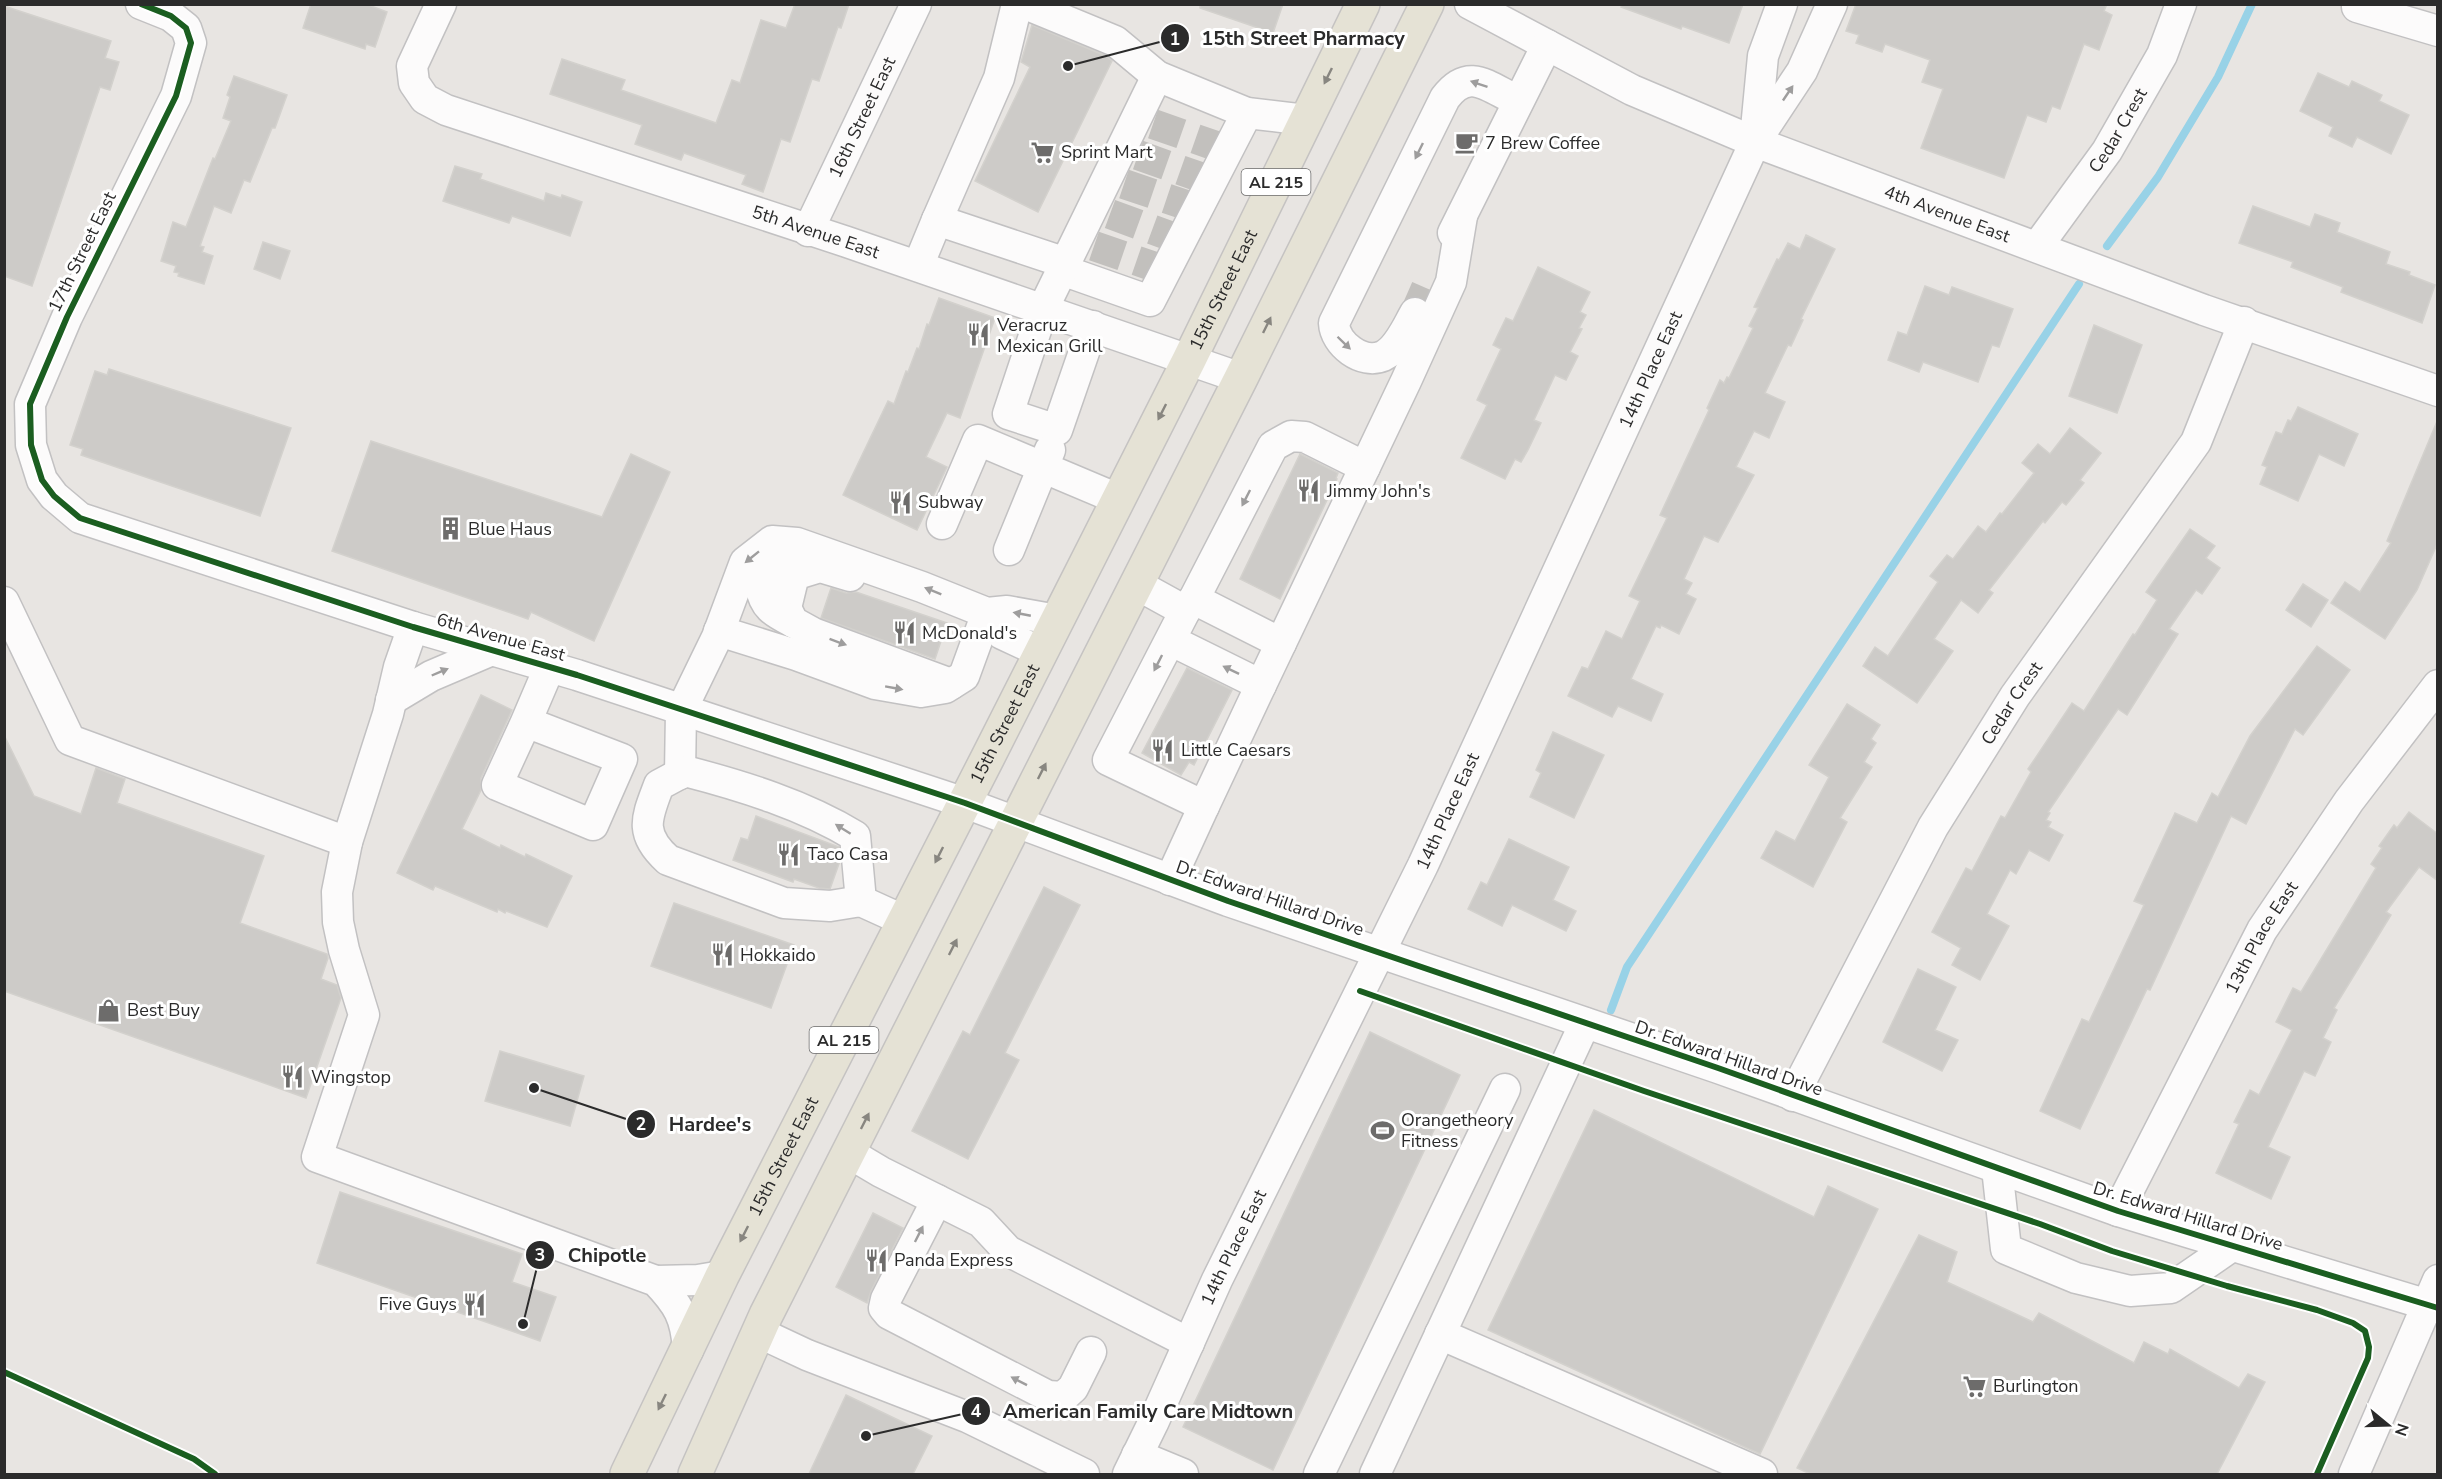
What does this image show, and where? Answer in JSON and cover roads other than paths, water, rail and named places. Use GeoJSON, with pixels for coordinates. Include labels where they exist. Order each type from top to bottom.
{"type":"FeatureCollection","features":[{"type":"Feature","properties":{"kind":"main road","name":"15th Street East"},"geometry":{"type":"LineString","coordinates":[[627,1474],[722,1276],[1057,621],[1363,4]]}},
{"type":"Feature","properties":{"kind":"main road","name":"AL 215"},"geometry":{"type":"LineString","coordinates":[[695,1474],[758,1332],[1241,378],[1427,4]]}},
{"type":"Feature","properties":{"kind":"street","name":"17th Street East"},"geometry":{"type":"LineString","coordinates":[[42,480],[31,444],[30,404],[67,316],[176,96],[191,43],[186,28],[171,16],[141,4]]}},
{"type":"Feature","properties":{"kind":"street","name":"5th Avenue East"},"geometry":{"type":"LineString","coordinates":[[441,4],[412,66],[414,83],[425,99],[446,110],[918,266],[1241,378]]}},
{"type":"Feature","properties":{"kind":"street","name":"16th Street East"},"geometry":{"type":"LineString","coordinates":[[808,231],[916,4]]}},
{"type":"Feature","properties":{"kind":"street"},"geometry":{"type":"LineString","coordinates":[[918,266],[999,78],[1017,4]]}},
{"type":"Feature","properties":{"kind":"street"},"geometry":{"type":"LineString","coordinates":[[1025,4],[1115,41],[1157,75],[1248,113],[1306,120]]}},
{"type":"Feature","properties":{"kind":"street","name":"4th Avenue East"},"geometry":{"type":"LineString","coordinates":[[1470,4],[1632,90],[1755,142],[2204,310],[2438,391]]}},
{"type":"Feature","properties":{"kind":"street"},"geometry":{"type":"LineString","coordinates":[[1755,142],[1763,56],[1782,4]]}},
{"type":"Feature","properties":{"kind":"street"},"geometry":{"type":"LineString","coordinates":[[1755,142],[1802,71],[1832,4]]}},
{"type":"Feature","properties":{"kind":"street","name":"Cedar Crest"},"geometry":{"type":"LineString","coordinates":[[2037,247],[2107,151],[2162,55],[2181,4]]}},
{"type":"Feature","properties":{"kind":"street"},"geometry":{"type":"LineString","coordinates":[[2357,7],[2438,31]]}},
{"type":"Feature","properties":{"kind":"street"},"geometry":{"type":"LineString","coordinates":[[1518,101],[1475,81],[1463,81],[1454,86],[1445,98],[1334,323],[1335,333],[1342,343],[1355,352],[1371,358],[1385,355],[1402,337],[1547,45]]}},
{"type":"Feature","properties":{"kind":"street"},"geometry":{"type":"LineString","coordinates":[[1058,430],[1008,414],[1044,309],[1116,181],[1144,122],[1157,75]]}},
{"type":"Feature","properties":{"kind":"street"},"geometry":{"type":"LineString","coordinates":[[937,220],[1075,255],[1150,301],[1160,269],[1222,148],[1248,113]]}},
{"type":"Feature","properties":{"kind":"street","name":"14th Place East"},"geometry":{"type":"LineString","coordinates":[[1133,1465],[1216,1280],[1423,865],[1755,142]]}},
{"type":"Feature","properties":{"kind":"street"},"geometry":{"type":"LineString","coordinates":[[1170,880],[1451,282],[1462,216]]}},
{"type":"Feature","properties":{"kind":"street","name":"Cedar Crest"},"geometry":{"type":"LineString","coordinates":[[1793,1096],[1933,826],[2015,696],[2196,442],[2244,322]]}},
{"type":"Feature","properties":{"kind":"street"},"geometry":{"type":"LineString","coordinates":[[1009,550],[1044,468],[1093,326]]}},
{"type":"Feature","properties":{"kind":"street"},"geometry":{"type":"LineString","coordinates":[[1204,806],[1108,760],[1273,446],[1291,436],[1305,436],[1365,467]]}},
{"type":"Feature","properties":{"kind":"street"},"geometry":{"type":"LineString","coordinates":[[942,524],[978,440],[1118,499]]}},
{"type":"Feature","properties":{"kind":"street","name":"6th Avenue East"},"geometry":{"type":"LineString","coordinates":[[42,480],[54,496],[80,518],[413,627],[550,666],[965,803]]}},
{"type":"Feature","properties":{"kind":"street"},"geometry":{"type":"LineString","coordinates":[[680,774],[681,711],[719,631],[745,562],[772,541],[796,543],[897,578],[987,613],[1007,611],[1057,621]]}},
{"type":"Feature","properties":{"kind":"street"},"geometry":{"type":"LineString","coordinates":[[897,578],[869,582],[820,567],[794,575],[786,608],[793,622],[813,633],[951,684]]}},
{"type":"Feature","properties":{"kind":"street"},"geometry":{"type":"LineString","coordinates":[[1136,584],[1281,643]]}},
{"type":"Feature","properties":{"kind":"street"},"geometry":{"type":"LineString","coordinates":[[4,602],[70,740],[347,842]]}},
{"type":"Feature","properties":{"kind":"street"},"geometry":{"type":"LineString","coordinates":[[987,613],[1002,634],[1041,652]]}},
{"type":"Feature","properties":{"kind":"street"},"geometry":{"type":"LineString","coordinates":[[719,631],[796,655],[875,684],[921,692],[945,688],[964,676],[987,613]]}},
{"type":"Feature","properties":{"kind":"street"},"geometry":{"type":"LineString","coordinates":[[413,627],[347,842],[336,892],[338,922],[344,950],[364,1015],[317,1157],[656,1281],[698,1280],[722,1276]]}},
{"type":"Feature","properties":{"kind":"street"},"geometry":{"type":"LineString","coordinates":[[1170,640],[1261,685]]}},
{"type":"Feature","properties":{"kind":"street"},"geometry":{"type":"LineString","coordinates":[[391,700],[431,676],[492,650]]}},
{"type":"Feature","properties":{"kind":"street"},"geometry":{"type":"LineString","coordinates":[[526,722],[550,666]]}},
{"type":"Feature","properties":{"kind":"street","name":"13th Place East"},"geometry":{"type":"LineString","coordinates":[[2118,1212],[2262,930],[2349,801],[2438,685]]}},
{"type":"Feature","properties":{"kind":"street"},"geometry":{"type":"LineString","coordinates":[[861,901],[855,836],[825,817],[685,771],[659,785],[646,820],[654,847],[668,860],[784,903],[830,906],[861,901],[905,921]]}},
{"type":"Feature","properties":{"kind":"street"},"geometry":{"type":"LineString","coordinates":[[727,783],[699,788],[672,798],[661,817],[662,832],[670,844],[683,855],[793,893],[808,904]]}},
{"type":"Feature","properties":{"kind":"street","name":"Dr. Edward Hillard Drive"},"geometry":{"type":"LineString","coordinates":[[965,803],[1170,880],[1718,1068],[2118,1212],[2232,1246],[2434,1298]]}},
{"type":"Feature","properties":{"kind":"street"},"geometry":{"type":"LineString","coordinates":[[1375,1474],[1585,1023]]}},
{"type":"Feature","properties":{"kind":"street"},"geometry":{"type":"LineString","coordinates":[[1319,1474],[1505,1089]]}},
{"type":"Feature","properties":{"kind":"street"},"geometry":{"type":"LineString","coordinates":[[849,1153],[981,1222],[1008,1251],[1189,1343]]}},
{"type":"Feature","properties":{"kind":"street"},"geometry":{"type":"LineString","coordinates":[[1996,1168],[2006,1249],[2076,1278],[2130,1291],[2171,1288],[2232,1246]]}},
{"type":"Feature","properties":{"kind":"street"},"geometry":{"type":"LineString","coordinates":[[1466,1170],[1507,1189]]}},
{"type":"Feature","properties":{"kind":"street"},"geometry":{"type":"LineString","coordinates":[[937,1200],[886,1299],[884,1308],[889,1314],[1048,1396],[1063,1397],[1073,1388],[1090,1352]]}},
{"type":"Feature","properties":{"kind":"street"},"geometry":{"type":"LineString","coordinates":[[656,1281],[675,1300],[687,1327],[688,1350]]}},
{"type":"Feature","properties":{"kind":"street"},"geometry":{"type":"LineString","coordinates":[[2354,1474],[2434,1298]]}},
{"type":"Feature","properties":{"kind":"street"},"geometry":{"type":"LineString","coordinates":[[758,1332],[807,1355],[967,1417],[1084,1474]]}},
{"type":"Feature","properties":{"kind":"street"},"geometry":{"type":"LineString","coordinates":[[1440,1334],[1762,1474]]}},
{"type":"Feature","properties":{"kind":"street"},"geometry":{"type":"LineString","coordinates":[[1133,1465],[1183,1474]]}},
{"type":"Feature","properties":{"kind":"waterway"},"geometry":{"type":"LineString","coordinates":[[2107,246],[2158,177],[2218,77],[2252,4]]}},
{"type":"Feature","properties":{"kind":"waterway"},"geometry":{"type":"LineString","coordinates":[[1611,1010],[1627,967],[2079,284]]}},
{"type":"Feature","properties":{"kind":"tunnel"},"geometry":{"type":"LineString","coordinates":[[1153,124],[1216,146]]}},
{"type":"Feature","properties":{"kind":"tunnel"},"geometry":{"type":"LineString","coordinates":[[1138,155],[1200,177]]}},
{"type":"Feature","properties":{"kind":"tunnel"},"geometry":{"type":"LineString","coordinates":[[1124,184],[1186,205]]}},
{"type":"Feature","properties":{"kind":"tunnel"},"geometry":{"type":"LineString","coordinates":[[1110,214],[1170,236]]}},
{"type":"Feature","properties":{"kind":"tunnel"},"geometry":{"type":"LineString","coordinates":[[1094,246],[1155,267]]}},
{"type":"Feature","properties":{"kind":"tunnel"},"geometry":{"type":"LineString","coordinates":[[1415,313],[1426,288]]}},
{"type":"Feature","properties":{"kind":"place","name":"15th Street Pharmacy"},"geometry":{"type":"Point","coordinates":[1068,66]}},
{"type":"Feature","properties":{"kind":"place","name":"7 Brew Coffee"},"geometry":{"type":"Point","coordinates":[1467,143]}},
{"type":"Feature","properties":{"kind":"place","name":"Sprint Mart"},"geometry":{"type":"Point","coordinates":[1043,152]}},
{"type":"Feature","properties":{"kind":"place","name":"Veracruz Mexican Grill"},"geometry":{"type":"Point","coordinates":[979,335]}},
{"type":"Feature","properties":{"kind":"place","name":"Jimmy John's"},"geometry":{"type":"Point","coordinates":[1309,491]}},
{"type":"Feature","properties":{"kind":"place","name":"Subway"},"geometry":{"type":"Point","coordinates":[900,502]}},
{"type":"Feature","properties":{"kind":"place","name":"Blue Haus"},"geometry":{"type":"Point","coordinates":[450,529]}},
{"type":"Feature","properties":{"kind":"place","name":"McDonald's"},"geometry":{"type":"Point","coordinates":[904,633]}},
{"type":"Feature","properties":{"kind":"place","name":"Little Caesars"},"geometry":{"type":"Point","coordinates":[1163,750]}},
{"type":"Feature","properties":{"kind":"place","name":"Taco Casa"},"geometry":{"type":"Point","coordinates":[789,854]}},
{"type":"Feature","properties":{"kind":"place","name":"Hokkaido"},"geometry":{"type":"Point","coordinates":[722,955]}},
{"type":"Feature","properties":{"kind":"place","name":"Best Buy"},"geometry":{"type":"Point","coordinates":[109,1010]}},
{"type":"Feature","properties":{"kind":"place","name":"Wingstop"},"geometry":{"type":"Point","coordinates":[293,1077]}},
{"type":"Feature","properties":{"kind":"place","name":"Hardee's"},"geometry":{"type":"Point","coordinates":[534,1088]}},
{"type":"Feature","properties":{"kind":"place","name":"Orangetheory Fitness"},"geometry":{"type":"Point","coordinates":[1383,1130]}},
{"type":"Feature","properties":{"kind":"place","name":"Panda Express"},"geometry":{"type":"Point","coordinates":[876,1260]}},
{"type":"Feature","properties":{"kind":"place","name":"Five Guys"},"geometry":{"type":"Point","coordinates":[475,1304]}},
{"type":"Feature","properties":{"kind":"place","name":"Chipotle"},"geometry":{"type":"Point","coordinates":[523,1324]}},
{"type":"Feature","properties":{"kind":"place","name":"Burlington"},"geometry":{"type":"Point","coordinates":[1975,1386]}},
{"type":"Feature","properties":{"kind":"place","name":"American Family Care Midtown"},"geometry":{"type":"Point","coordinates":[866,1436]}}]}
